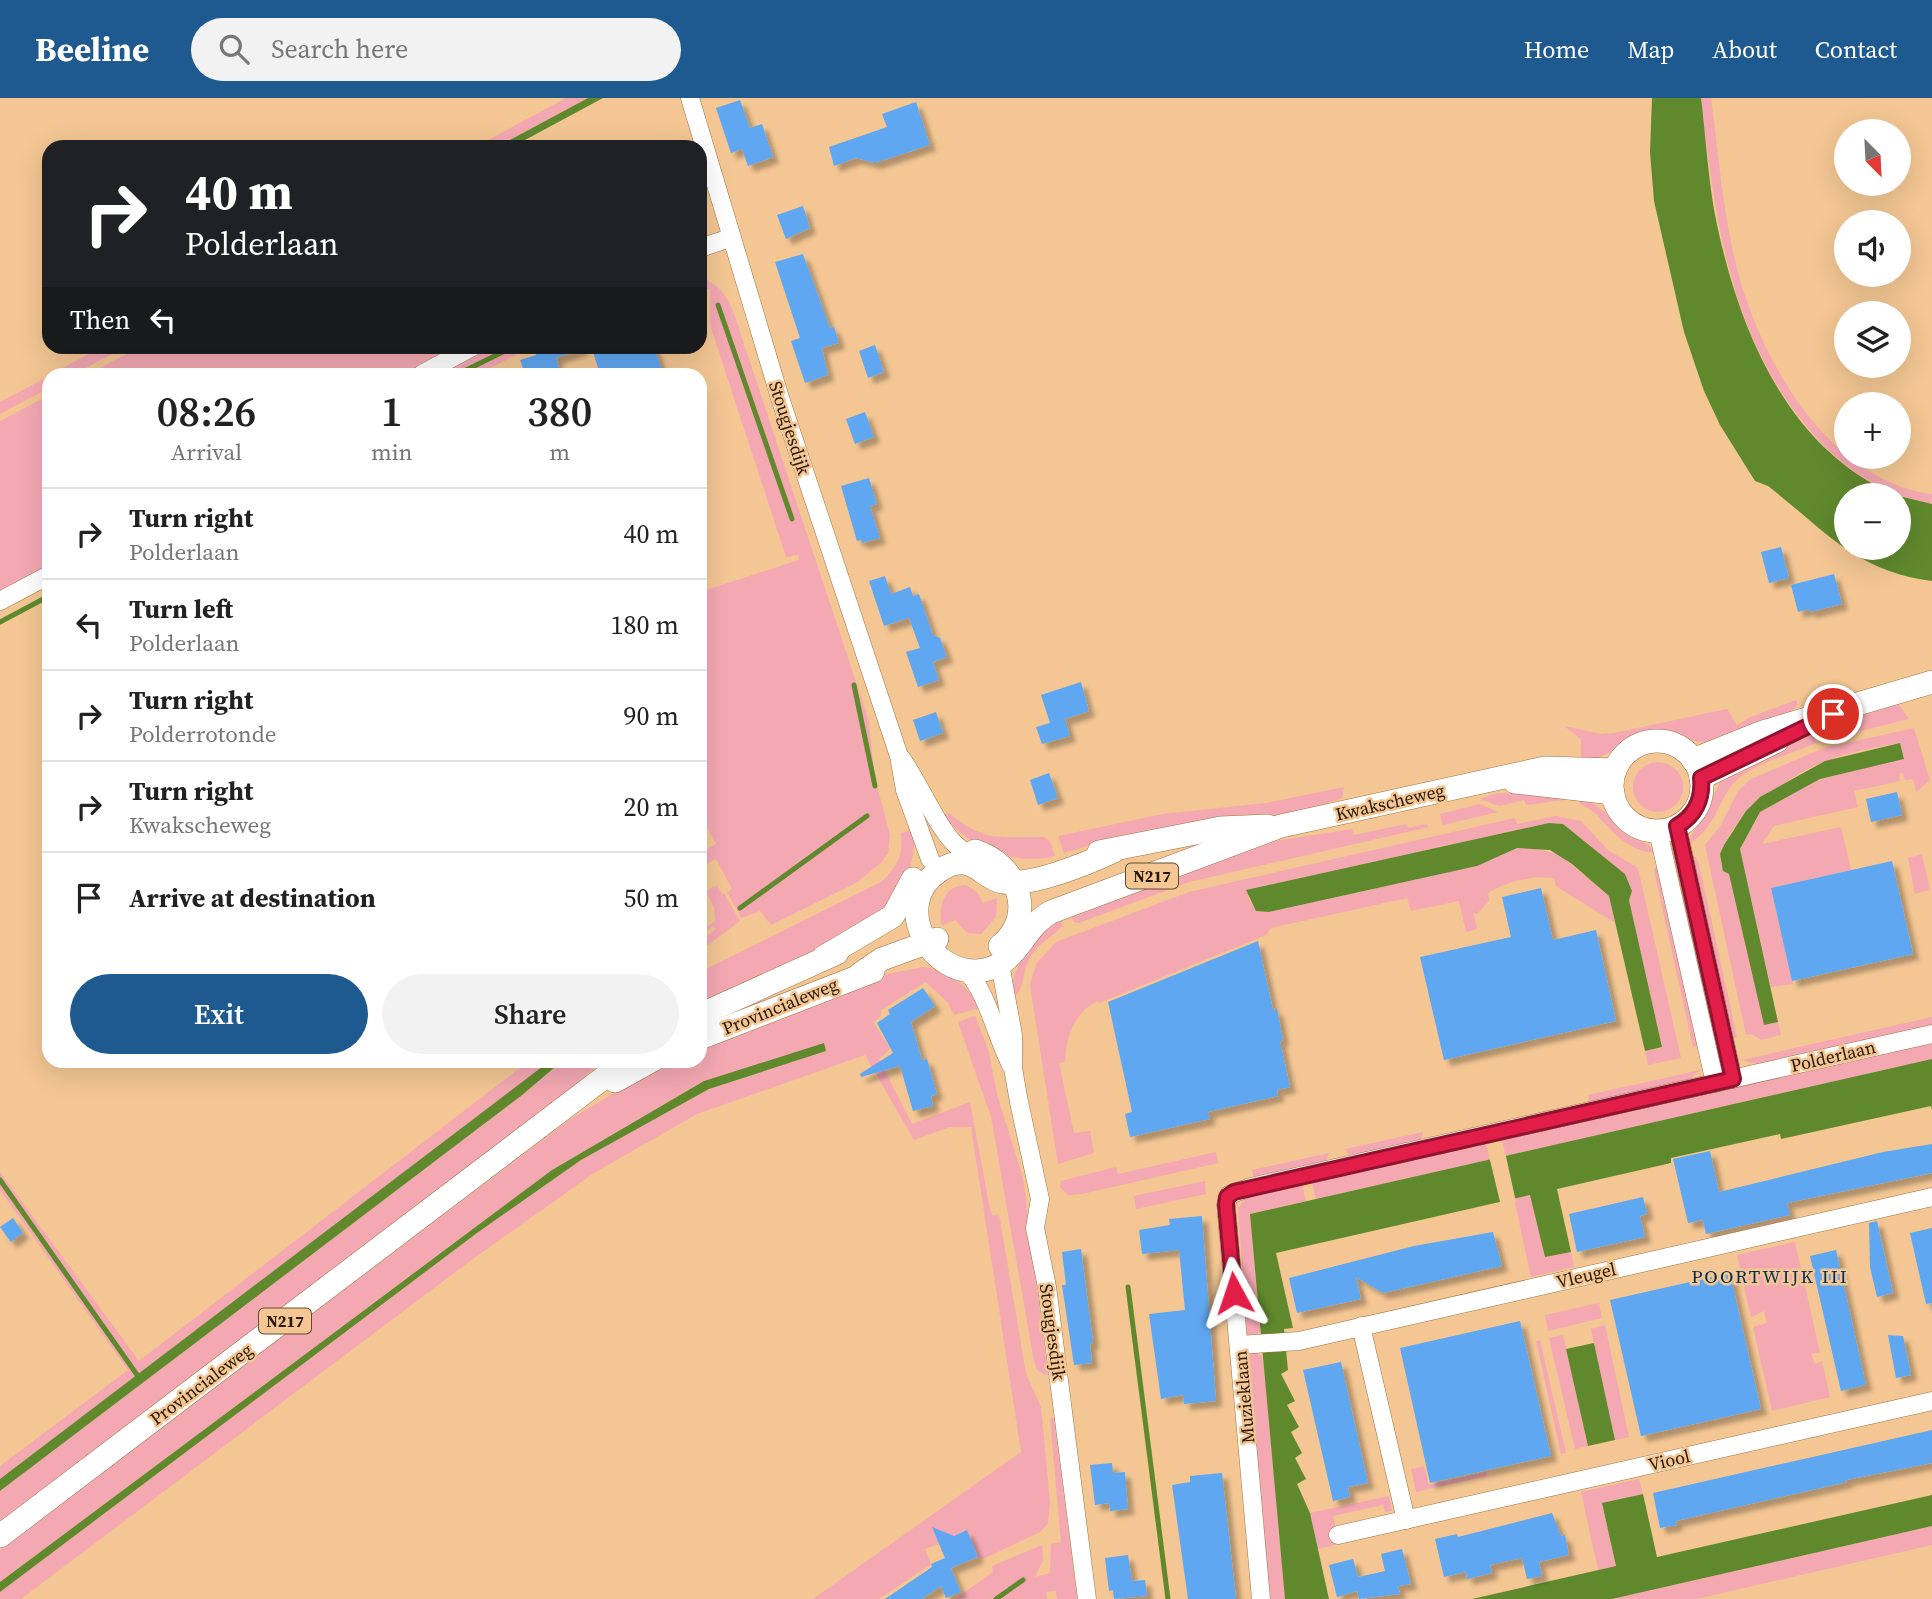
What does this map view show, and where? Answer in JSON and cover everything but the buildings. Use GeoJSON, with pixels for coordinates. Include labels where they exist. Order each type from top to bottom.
{"type":"FeatureCollection","features":[{"type":"Feature","properties":{"kind":"main road"},"geometry":{"type":"LineString","coordinates":[[1697,769],[1852,705],[1932,682]]}},
{"type":"Feature","properties":{"kind":"main road"},"geometry":{"type":"LineString","coordinates":[[1651,742],[1675,745],[1697,769],[1701,794],[1695,810],[1667,829],[1642,828],[1628,820],[1618,808],[1614,782],[1630,751],[1651,742]]}},
{"type":"Feature","properties":{"kind":"main road","name":"Kwakscheweg"},"geometry":{"type":"LineString","coordinates":[[1000,956],[1016,951],[1028,933],[1051,912],[1281,826],[1498,780],[1614,782]]}},
{"type":"Feature","properties":{"kind":"main road","name":"Kwakscheweg"},"geometry":{"type":"LineString","coordinates":[[1011,875],[1016,871],[1086,853],[1114,850],[1172,835],[1221,828],[1281,826]]}},
{"type":"Feature","properties":{"kind":"main road"},"geometry":{"type":"LineString","coordinates":[[912,900],[930,949],[950,965],[966,970],[984,970],[1000,956],[1017,920],[1019,904],[1011,875],[989,856],[961,849],[941,853],[931,868]]}},
{"type":"Feature","properties":{"kind":"main road","name":"N217"},"geometry":{"type":"LineString","coordinates":[[931,868],[963,864],[980,868],[998,881],[1011,875]]}},
{"type":"Feature","properties":{"kind":"main road","name":"Provincialeweg"},"geometry":{"type":"LineString","coordinates":[[707,1012],[824,957],[893,916],[912,900],[916,874],[931,868]]}},
{"type":"Feature","properties":{"kind":"main road"},"geometry":{"type":"LineString","coordinates":[[930,949],[936,939],[954,951],[971,955],[1000,956]]}},
{"type":"Feature","properties":{"kind":"main road","name":"Provincialeweg"},"geometry":{"type":"LineString","coordinates":[[707,1035],[860,974],[925,954],[930,949]]}},
{"type":"Feature","properties":{"kind":"main road","name":"Provincialeweg"},"geometry":{"type":"LineString","coordinates":[[0,1536],[617,1068]]}},
{"type":"Feature","properties":{"kind":"main road","name":"Provincialeweg"},"geometry":{"type":"LineString","coordinates":[[569,1106],[638,1068]]}},
{"type":"Feature","properties":{"kind":"street","name":"Stougjesdijk"},"geometry":{"type":"LineString","coordinates":[[690,98],[702,140]]}},
{"type":"Feature","properties":{"kind":"street","name":"Stougjesdijk"},"geometry":{"type":"LineString","coordinates":[[707,158],[794,444],[899,756],[905,790],[931,868]]}},
{"type":"Feature","properties":{"kind":"street"},"geometry":{"type":"LineString","coordinates":[[707,246],[730,238]]}},
{"type":"Feature","properties":{"kind":"street"},"geometry":{"type":"LineString","coordinates":[[433,368],[459,354]]}},
{"type":"Feature","properties":{"kind":"street"},"geometry":{"type":"LineString","coordinates":[[0,601],[42,579]]}},
{"type":"Feature","properties":{"kind":"street","name":"Stougjesdijk"},"geometry":{"type":"LineString","coordinates":[[899,756],[917,781],[947,834],[961,849]]}},
{"type":"Feature","properties":{"kind":"street"},"geometry":{"type":"LineString","coordinates":[[1667,829],[1733,1079]]}},
{"type":"Feature","properties":{"kind":"street"},"geometry":{"type":"LineString","coordinates":[[1667,829],[1715,1083]]}},
{"type":"Feature","properties":{"kind":"street","name":"Stougjesdijk"},"geometry":{"type":"LineString","coordinates":[[1000,956],[1013,1035],[1013,1068],[1040,1199],[1035,1230],[1047,1287],[1087,1599]]}},
{"type":"Feature","properties":{"kind":"street","name":"Stougjesdijk"},"geometry":{"type":"LineString","coordinates":[[966,970],[981,991],[998,1039],[1013,1068]]}},
{"type":"Feature","properties":{"kind":"street","name":"Polderlaan"},"geometry":{"type":"LineString","coordinates":[[1229,1195],[1251,1187],[1932,1034]]}},
{"type":"Feature","properties":{"kind":"street","name":"Muzieklaan"},"geometry":{"type":"LineString","coordinates":[[1229,1195],[1226,1205],[1262,1599]]}},
{"type":"Feature","properties":{"kind":"street","name":"Vleugel"},"geometry":{"type":"LineString","coordinates":[[1239,1345],[1289,1342],[1932,1197]]}},
{"type":"Feature","properties":{"kind":"street"},"geometry":{"type":"LineString","coordinates":[[1361,1326],[1406,1520]]}},
{"type":"Feature","properties":{"kind":"street","name":"Viool"},"geometry":{"type":"LineString","coordinates":[[1338,1535],[1932,1401]]}},
{"type":"Feature","properties":{"kind":"shaded area"},"geometry":{"type":"Polygon","coordinates":[[[566,98],[588,98],[510,140],[488,140],[566,98]]]}},
{"type":"Feature","properties":{"kind":"shaded area"},"geometry":{"type":"Polygon","coordinates":[[[588,98],[603,98],[525,140],[510,140],[588,98]]]}},
{"type":"Feature","properties":{"kind":"shaded area"},"geometry":{"type":"Polygon","coordinates":[[[1652,98],[1701,98],[1716,220],[1738,302],[1754,342],[1773,381],[1797,416],[1834,455],[1834,469],[1851,469],[1873,483],[1834,483],[1834,540],[1768,486],[1755,481],[1720,425],[1704,391],[1684,332],[1654,201],[1650,152],[1652,98]]]}},
{"type":"Feature","properties":{"kind":"shaded area"},"geometry":{"type":"Polygon","coordinates":[[[1701,98],[1711,98],[1726,217],[1744,293],[1778,370],[1801,406],[1834,443],[1834,455],[1786,399],[1763,361],[1745,320],[1731,277],[1713,189],[1701,98]]]}},
{"type":"Feature","properties":{"kind":"shaded area"},"geometry":{"type":"Polygon","coordinates":[[[707,281],[726,297],[735,317],[869,721],[874,775],[890,835],[888,853],[881,863],[856,883],[771,925],[760,911],[741,918],[727,892],[732,889],[716,859],[707,864],[707,849],[716,844],[707,828],[707,590],[799,560],[798,555],[786,557],[710,325],[710,289],[707,290],[707,281]]]}},
{"type":"Feature","properties":{"kind":"shaded area"},"geometry":{"type":"Polygon","coordinates":[[[89,354],[113,354],[86,368],[62,368],[89,354]]]}},
{"type":"Feature","properties":{"kind":"shaded area"},"geometry":{"type":"Polygon","coordinates":[[[127,354],[446,354],[419,368],[100,368],[127,354]]]}},
{"type":"Feature","properties":{"kind":"shaded area"},"geometry":{"type":"Polygon","coordinates":[[[478,354],[518,354],[491,368],[451,368],[478,354]]]}},
{"type":"Feature","properties":{"kind":"shaded area"},"geometry":{"type":"Polygon","coordinates":[[[42,380],[42,392],[0,414],[0,402],[42,380]]]}},
{"type":"Feature","properties":{"kind":"shaded area"},"geometry":{"type":"Polygon","coordinates":[[[42,399],[42,571],[0,593],[0,421],[42,399]]]}},
{"type":"Feature","properties":{"kind":"shaded area"},"geometry":{"type":"Polygon","coordinates":[[[1851,469],[1866,469],[1892,483],[1874,483],[1851,469]]]}},
{"type":"Feature","properties":{"kind":"shaded area"},"geometry":{"type":"Polygon","coordinates":[[[1911,488],[1932,494],[1932,504],[1911,499],[1911,488]]]}},
{"type":"Feature","properties":{"kind":"shaded area"},"geometry":{"type":"Polygon","coordinates":[[[1911,499],[1932,504],[1932,581],[1882,568],[1866,560],[1911,560],[1911,499]]]}},
{"type":"Feature","properties":{"kind":"shaded area"},"geometry":{"type":"Polygon","coordinates":[[[1796,700],[1798,705],[1788,715],[1718,744],[1648,735],[1591,761],[1581,761],[1581,739],[1564,726],[1601,734],[1614,733],[1727,709],[1737,725],[1748,718],[1796,700]]]}},
{"type":"Feature","properties":{"kind":"shaded area"},"geometry":{"type":"Polygon","coordinates":[[[1897,702],[1909,719],[1821,741],[1818,732],[1897,702]]]}},
{"type":"Feature","properties":{"kind":"shaded area"},"geometry":{"type":"Polygon","coordinates":[[[1914,728],[1930,780],[1916,792],[1913,779],[1905,780],[1903,773],[1899,774],[1900,781],[1854,791],[1858,807],[1774,826],[1762,844],[1841,827],[1851,870],[1771,888],[1793,984],[1771,987],[1740,850],[1760,812],[1820,779],[1904,758],[1900,743],[1844,755],[1797,775],[1751,810],[1728,837],[1721,855],[1723,871],[1729,874],[1765,1025],[1778,1022],[1781,1035],[1761,1040],[1751,1034],[1746,1035],[1705,845],[1721,825],[1738,791],[1751,779],[1824,748],[1914,728]]]}},
{"type":"Feature","properties":{"kind":"shaded area"},"geometry":{"type":"Polygon","coordinates":[[[1813,734],[1817,743],[1765,763],[1738,779],[1705,830],[1686,846],[1725,774],[1813,734]]]}},
{"type":"Feature","properties":{"kind":"shaded area"},"geometry":{"type":"Polygon","coordinates":[[[1900,743],[1904,759],[1820,779],[1760,812],[1740,849],[1778,1022],[1764,1025],[1729,874],[1723,871],[1720,854],[1724,845],[1746,811],[1760,797],[1825,761],[1900,743]]]}},
{"type":"Feature","properties":{"kind":"shaded area"},"geometry":{"type":"Polygon","coordinates":[[[1648,763],[1668,763],[1682,777],[1682,797],[1668,811],[1648,811],[1634,797],[1634,777],[1648,763]]]}},
{"type":"Feature","properties":{"kind":"shaded area"},"geometry":{"type":"Polygon","coordinates":[[[1344,787],[1342,798],[1263,819],[1118,838],[1064,853],[1058,836],[1163,814],[1266,803],[1344,787]]]}},
{"type":"Feature","properties":{"kind":"shaded area"},"geometry":{"type":"Polygon","coordinates":[[[1498,793],[1564,795],[1564,800],[1526,805],[1524,800],[1499,806],[1480,799],[1498,793]]]}},
{"type":"Feature","properties":{"kind":"shaded area"},"geometry":{"type":"Polygon","coordinates":[[[1582,795],[1658,853],[1638,849],[1622,840],[1577,799],[1582,795]]]}},
{"type":"Feature","properties":{"kind":"shaded area"},"geometry":{"type":"Polygon","coordinates":[[[1480,804],[1498,812],[1443,825],[1440,814],[1480,804]]]}},
{"type":"Feature","properties":{"kind":"shaded area"},"geometry":{"type":"Polygon","coordinates":[[[949,813],[984,834],[1044,837],[1050,841],[1055,856],[1025,858],[994,852],[966,837],[954,827],[944,815],[949,813]]]}},
{"type":"Feature","properties":{"kind":"shaded area"},"geometry":{"type":"Polygon","coordinates":[[[1555,816],[1581,821],[1608,850],[1638,868],[1681,1058],[1648,1065],[1645,1051],[1662,1048],[1629,900],[1632,890],[1625,874],[1563,824],[1549,823],[1247,890],[1257,909],[1269,912],[1477,866],[1512,849],[1531,847],[1560,855],[1609,896],[1615,923],[1556,886],[1554,878],[1520,880],[1488,893],[1489,901],[1477,914],[1473,913],[1477,929],[1466,932],[1459,901],[1411,911],[1407,898],[1271,928],[1266,935],[1099,1003],[1098,1001],[1077,1019],[1067,1043],[1065,1062],[1059,1063],[1074,1133],[1090,1131],[1094,1153],[1058,1164],[1030,985],[1036,964],[1056,942],[1189,892],[1515,818],[1517,824],[1555,816]]]}},
{"type":"Feature","properties":{"kind":"shaded area"},"geometry":{"type":"Polygon","coordinates":[[[1549,823],[1563,824],[1625,874],[1632,891],[1629,900],[1662,1047],[1645,1051],[1609,896],[1572,864],[1550,850],[1517,848],[1477,866],[1269,912],[1256,911],[1246,890],[1549,823]]]}},
{"type":"Feature","properties":{"kind":"shaded area"},"geometry":{"type":"Polygon","coordinates":[[[1406,824],[1409,828],[1426,824],[1429,827],[1189,882],[1079,923],[1074,922],[1070,913],[1263,843],[1352,829],[1354,835],[1406,824]]]}},
{"type":"Feature","properties":{"kind":"shaded area"},"geometry":{"type":"Polygon","coordinates":[[[914,829],[914,849],[905,882],[887,908],[869,922],[823,948],[707,1000],[707,969],[881,882],[898,860],[901,833],[914,829]]]}},
{"type":"Feature","properties":{"kind":"shaded area"},"geometry":{"type":"Polygon","coordinates":[[[1922,854],[1930,890],[1915,894],[1908,858],[1922,854]]]}},
{"type":"Feature","properties":{"kind":"shaded area"},"geometry":{"type":"Polygon","coordinates":[[[1689,855],[1696,857],[1699,864],[1737,1037],[1730,1039],[1689,855]]]}},
{"type":"Feature","properties":{"kind":"shaded area"},"geometry":{"type":"Polygon","coordinates":[[[1661,862],[1702,1045],[1693,1047],[1654,870],[1661,862]]]}},
{"type":"Feature","properties":{"kind":"shaded area"},"geometry":{"type":"Polygon","coordinates":[[[717,885],[740,921],[707,946],[707,936],[716,929],[713,926],[707,931],[707,927],[715,921],[714,908],[707,890],[717,885]]]}},
{"type":"Feature","properties":{"kind":"shaded area"},"geometry":{"type":"Polygon","coordinates":[[[966,885],[977,892],[983,903],[997,898],[996,917],[981,934],[967,933],[955,920],[942,925],[944,898],[952,889],[966,885]]]}},
{"type":"Feature","properties":{"kind":"shaded area"},"geometry":{"type":"Polygon","coordinates":[[[1061,916],[1062,927],[1030,957],[1020,988],[1011,998],[1015,973],[1026,952],[1061,916]]]}},
{"type":"Feature","properties":{"kind":"shaded area"},"geometry":{"type":"Polygon","coordinates":[[[923,967],[933,969],[956,980],[980,1008],[954,1015],[948,1003],[926,982],[881,1010],[881,1016],[873,1022],[890,1049],[879,1059],[912,1124],[970,1102],[989,1204],[992,1215],[999,1214],[1026,1374],[1041,1407],[1050,1503],[1048,1523],[1040,1532],[983,1559],[978,1557],[967,1530],[949,1538],[945,1532],[939,1544],[925,1549],[931,1564],[879,1599],[813,1599],[1021,1452],[971,1127],[950,1127],[914,1140],[865,1055],[697,1114],[594,1173],[470,1261],[21,1599],[0,1599],[0,1592],[477,1233],[581,1160],[709,1089],[826,1051],[824,1044],[704,1081],[552,1170],[0,1582],[0,1549],[569,1120],[656,1068],[707,1068],[707,1043],[887,974],[923,967]]]}},
{"type":"Feature","properties":{"kind":"shaded area"},"geometry":{"type":"Polygon","coordinates":[[[975,1016],[989,1052],[997,1095],[1023,1177],[1048,1374],[1045,1375],[1037,1370],[1034,1361],[991,1117],[958,1022],[975,1016]]]}},
{"type":"Feature","properties":{"kind":"shaded area"},"geometry":{"type":"Polygon","coordinates":[[[1932,1017],[1932,1025],[1760,1065],[1742,1060],[1932,1017]]]}},
{"type":"Feature","properties":{"kind":"shaded area"},"geometry":{"type":"Polygon","coordinates":[[[1932,1042],[1932,1059],[1316,1199],[1312,1182],[1486,1143],[1489,1156],[1505,1153],[1502,1140],[1932,1042]]]}},
{"type":"Feature","properties":{"kind":"shaded area"},"geometry":{"type":"Polygon","coordinates":[[[824,1043],[826,1051],[709,1089],[581,1160],[477,1233],[0,1592],[0,1582],[552,1170],[704,1081],[824,1043]]]}},
{"type":"Feature","properties":{"kind":"shaded area"},"geometry":{"type":"Polygon","coordinates":[[[1932,1059],[1932,1110],[1931,1106],[1781,1139],[1780,1134],[1671,1158],[1671,1163],[1557,1189],[1571,1252],[1545,1257],[1530,1195],[1276,1253],[1293,1328],[1284,1329],[1288,1370],[1281,1374],[1295,1401],[1287,1405],[1299,1427],[1291,1432],[1302,1453],[1295,1458],[1306,1479],[1297,1484],[1310,1513],[1329,1599],[1285,1599],[1250,1214],[1932,1059]]]}},
{"type":"Feature","properties":{"kind":"shaded area"},"geometry":{"type":"Polygon","coordinates":[[[520,1068],[542,1068],[0,1479],[0,1466],[128,1370],[0,1190],[0,1172],[139,1361],[520,1068]]]}},
{"type":"Feature","properties":{"kind":"shaded area"},"geometry":{"type":"Polygon","coordinates":[[[540,1068],[554,1068],[521,1096],[0,1491],[0,1479],[540,1068]]]}},
{"type":"Feature","properties":{"kind":"shaded area"},"geometry":{"type":"Polygon","coordinates":[[[554,1068],[594,1068],[550,1107],[0,1522],[0,1491],[521,1096],[554,1068]]]}},
{"type":"Feature","properties":{"kind":"shaded area"},"geometry":{"type":"Polygon","coordinates":[[[1701,1070],[1685,1082],[1590,1103],[1588,1095],[1701,1070]]]}},
{"type":"Feature","properties":{"kind":"shaded area"},"geometry":{"type":"Polygon","coordinates":[[[1423,1132],[1421,1141],[1351,1157],[1345,1149],[1423,1132]]]}},
{"type":"Feature","properties":{"kind":"shaded area"},"geometry":{"type":"Polygon","coordinates":[[[1216,1152],[1218,1163],[1082,1194],[1068,1195],[1060,1187],[1061,1181],[1116,1167],[1118,1174],[1216,1152]]]}},
{"type":"Feature","properties":{"kind":"shaded area"},"geometry":{"type":"Polygon","coordinates":[[[1329,1153],[1326,1163],[1254,1179],[1252,1170],[1329,1153]]]}},
{"type":"Feature","properties":{"kind":"shaded area"},"geometry":{"type":"Polygon","coordinates":[[[1205,1181],[1206,1194],[1136,1209],[1134,1196],[1205,1181]]]}},
{"type":"Feature","properties":{"kind":"shaded area"},"geometry":{"type":"Polygon","coordinates":[[[1302,1185],[1306,1201],[1250,1214],[1261,1333],[1247,1335],[1238,1208],[1246,1198],[1302,1185]]]}},
{"type":"Feature","properties":{"kind":"shaded area"},"geometry":{"type":"Polygon","coordinates":[[[1531,1195],[1545,1257],[1571,1252],[1574,1267],[1531,1277],[1515,1199],[1531,1195]]]}},
{"type":"Feature","properties":{"kind":"shaded area"},"geometry":{"type":"Polygon","coordinates":[[[1795,1242],[1820,1352],[1811,1354],[1815,1364],[1822,1361],[1830,1397],[1772,1411],[1753,1327],[1767,1323],[1764,1311],[1751,1317],[1737,1255],[1795,1242]]]}},
{"type":"Feature","properties":{"kind":"shaded area"},"geometry":{"type":"Polygon","coordinates":[[[1599,1303],[1602,1318],[1548,1331],[1545,1315],[1599,1303]]]}},
{"type":"Feature","properties":{"kind":"shaded area"},"geometry":{"type":"Polygon","coordinates":[[[1605,1325],[1629,1437],[1615,1440],[1591,1329],[1605,1325]]]}},
{"type":"Feature","properties":{"kind":"shaded area"},"geometry":{"type":"Polygon","coordinates":[[[1563,1335],[1588,1446],[1575,1449],[1549,1338],[1563,1335]]]}},
{"type":"Feature","properties":{"kind":"shaded area"},"geometry":{"type":"Polygon","coordinates":[[[1540,1340],[1566,1453],[1561,1454],[1536,1341],[1540,1340]]]}},
{"type":"Feature","properties":{"kind":"shaded area"},"geometry":{"type":"Polygon","coordinates":[[[1594,1343],[1615,1440],[1588,1446],[1566,1349],[1594,1343]]]}},
{"type":"Feature","properties":{"kind":"shaded area"},"geometry":{"type":"Polygon","coordinates":[[[1256,1352],[1263,1357],[1285,1599],[1270,1599],[1249,1361],[1251,1354],[1256,1352]]]}},
{"type":"Feature","properties":{"kind":"shaded area"},"geometry":{"type":"Polygon","coordinates":[[[1050,1418],[1054,1418],[1077,1599],[1057,1599],[1056,1591],[1046,1592],[1047,1599],[955,1599],[993,1572],[992,1566],[1042,1545],[1043,1560],[1035,1577],[1050,1573],[1051,1544],[1061,1542],[1050,1418]]]}},
{"type":"Feature","properties":{"kind":"shaded area"},"geometry":{"type":"Polygon","coordinates":[[[1424,1466],[1429,1485],[1486,1472],[1487,1476],[1416,1492],[1411,1469],[1424,1466]]]}},
{"type":"Feature","properties":{"kind":"shaded area"},"geometry":{"type":"Polygon","coordinates":[[[1639,1479],[1643,1494],[1602,1504],[1616,1566],[1598,1570],[1581,1492],[1639,1479]]]}},
{"type":"Feature","properties":{"kind":"shaded area"},"geometry":{"type":"Polygon","coordinates":[[[1643,1494],[1657,1557],[1932,1495],[1932,1526],[1612,1599],[1472,1599],[1616,1566],[1602,1503],[1643,1494]]]}},
{"type":"Feature","properties":{"kind":"shaded area"},"geometry":{"type":"Polygon","coordinates":[[[1389,1496],[1392,1511],[1385,1512],[1383,1505],[1333,1516],[1339,1544],[1318,1549],[1310,1513],[1389,1496]]]}},
{"type":"Feature","properties":{"kind":"shaded area"},"geometry":{"type":"Polygon","coordinates":[[[1932,1526],[1932,1545],[1696,1599],[1612,1599],[1932,1526]]]}},
{"type":"Feature","properties":{"kind":"pier"},"geometry":{"type":"Polygon","coordinates":[[[1505,1152],[1516,1202],[1501,1206],[1489,1156],[1505,1152]]]}},
{"type":"Feature","properties":{"kind":"waterway"},"geometry":{"type":"LineString","coordinates":[[718,305],[792,519]]}},
{"type":"Feature","properties":{"kind":"waterway"},"geometry":{"type":"LineString","coordinates":[[470,368],[499,354]]}},
{"type":"Feature","properties":{"kind":"waterway"},"geometry":{"type":"LineString","coordinates":[[0,622],[42,600]]}},
{"type":"Feature","properties":{"kind":"waterway"},"geometry":{"type":"LineString","coordinates":[[854,685],[875,786]]}},
{"type":"Feature","properties":{"kind":"waterway"},"geometry":{"type":"LineString","coordinates":[[740,908],[867,816]]}},
{"type":"Feature","properties":{"kind":"waterway"},"geometry":{"type":"LineString","coordinates":[[0,1180],[140,1379]]}},
{"type":"Feature","properties":{"kind":"waterway"},"geometry":{"type":"LineString","coordinates":[[1128,1287],[1168,1599]]}},
{"type":"Feature","properties":{"kind":"waterway"},"geometry":{"type":"LineString","coordinates":[[996,1599],[1023,1580]]}},
{"type":"Feature","properties":{"kind":"district","name":"POORTWIJK III"},"geometry":{"type":"Point","coordinates":[1770,1276]}},
{"type":"Feature","properties":{"kind":"route"},"geometry":{"type":"LineString","coordinates":[[1234,1293],[1226,1205],[1227,1197],[1234,1192],[1733,1079],[1677,826],[1695,810],[1701,794],[1701,778],[1833,714]]}}]}
